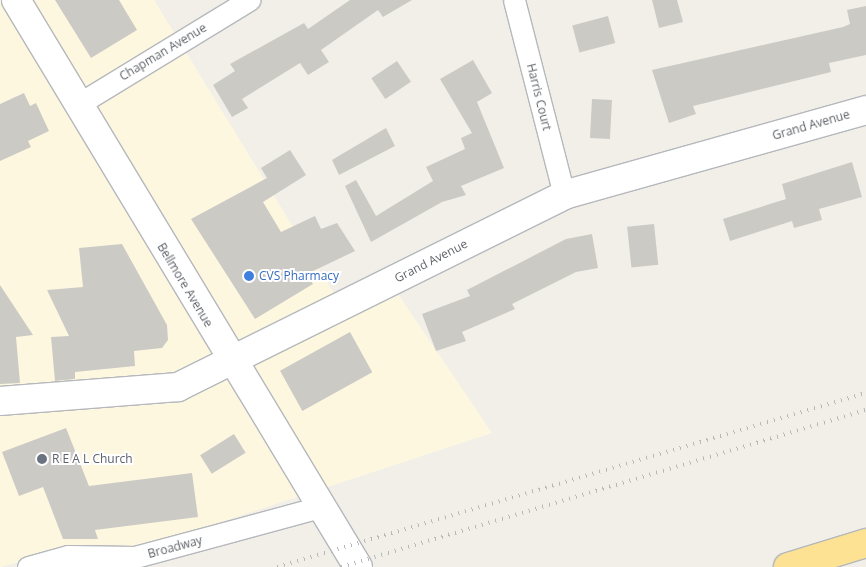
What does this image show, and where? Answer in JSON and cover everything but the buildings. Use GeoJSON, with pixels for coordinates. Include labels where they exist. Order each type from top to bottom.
{"type":"FeatureCollection","features":[{"type":"Feature","properties":{"kind":"highway"},"geometry":{"type":"LineString","coordinates":[[788,567],[866,543]]}},
{"type":"Feature","properties":{"kind":"street","name":"Bellmore Avenue"},"geometry":{"type":"LineString","coordinates":[[16,0],[230,361],[358,567]]}},
{"type":"Feature","properties":{"kind":"street","name":"Chapman Avenue"},"geometry":{"type":"LineString","coordinates":[[77,105],[249,0]]}},
{"type":"Feature","properties":{"kind":"street","name":"Harris Court"},"geometry":{"type":"LineString","coordinates":[[514,0],[564,195]]}},
{"type":"Feature","properties":{"kind":"street","name":"Grand Avenue"},"geometry":{"type":"LineString","coordinates":[[0,402],[178,387],[564,195],[866,110]]}},
{"type":"Feature","properties":{"kind":"street","name":"Broadway"},"geometry":{"type":"LineString","coordinates":[[28,567],[68,556],[135,557],[320,507]]}},
{"type":"Feature","properties":{"kind":"shaded area"},"geometry":{"type":"Polygon","coordinates":[[[0,0],[154,0],[347,315],[396,291],[492,433],[133,551],[76,549],[0,567],[0,0]]]}},
{"type":"Feature","properties":{"kind":"railway"},"geometry":{"type":"LineString","coordinates":[[277,567],[866,393]]}},
{"type":"Feature","properties":{"kind":"railway"},"geometry":{"type":"LineString","coordinates":[[341,567],[866,410]]}},
{"type":"Feature","properties":{"kind":"place","name":"CVS Pharmacy"},"geometry":{"type":"Point","coordinates":[249,276]}},
{"type":"Feature","properties":{"kind":"place","name":"R E A L Church"},"geometry":{"type":"Point","coordinates":[42,459]}}]}
